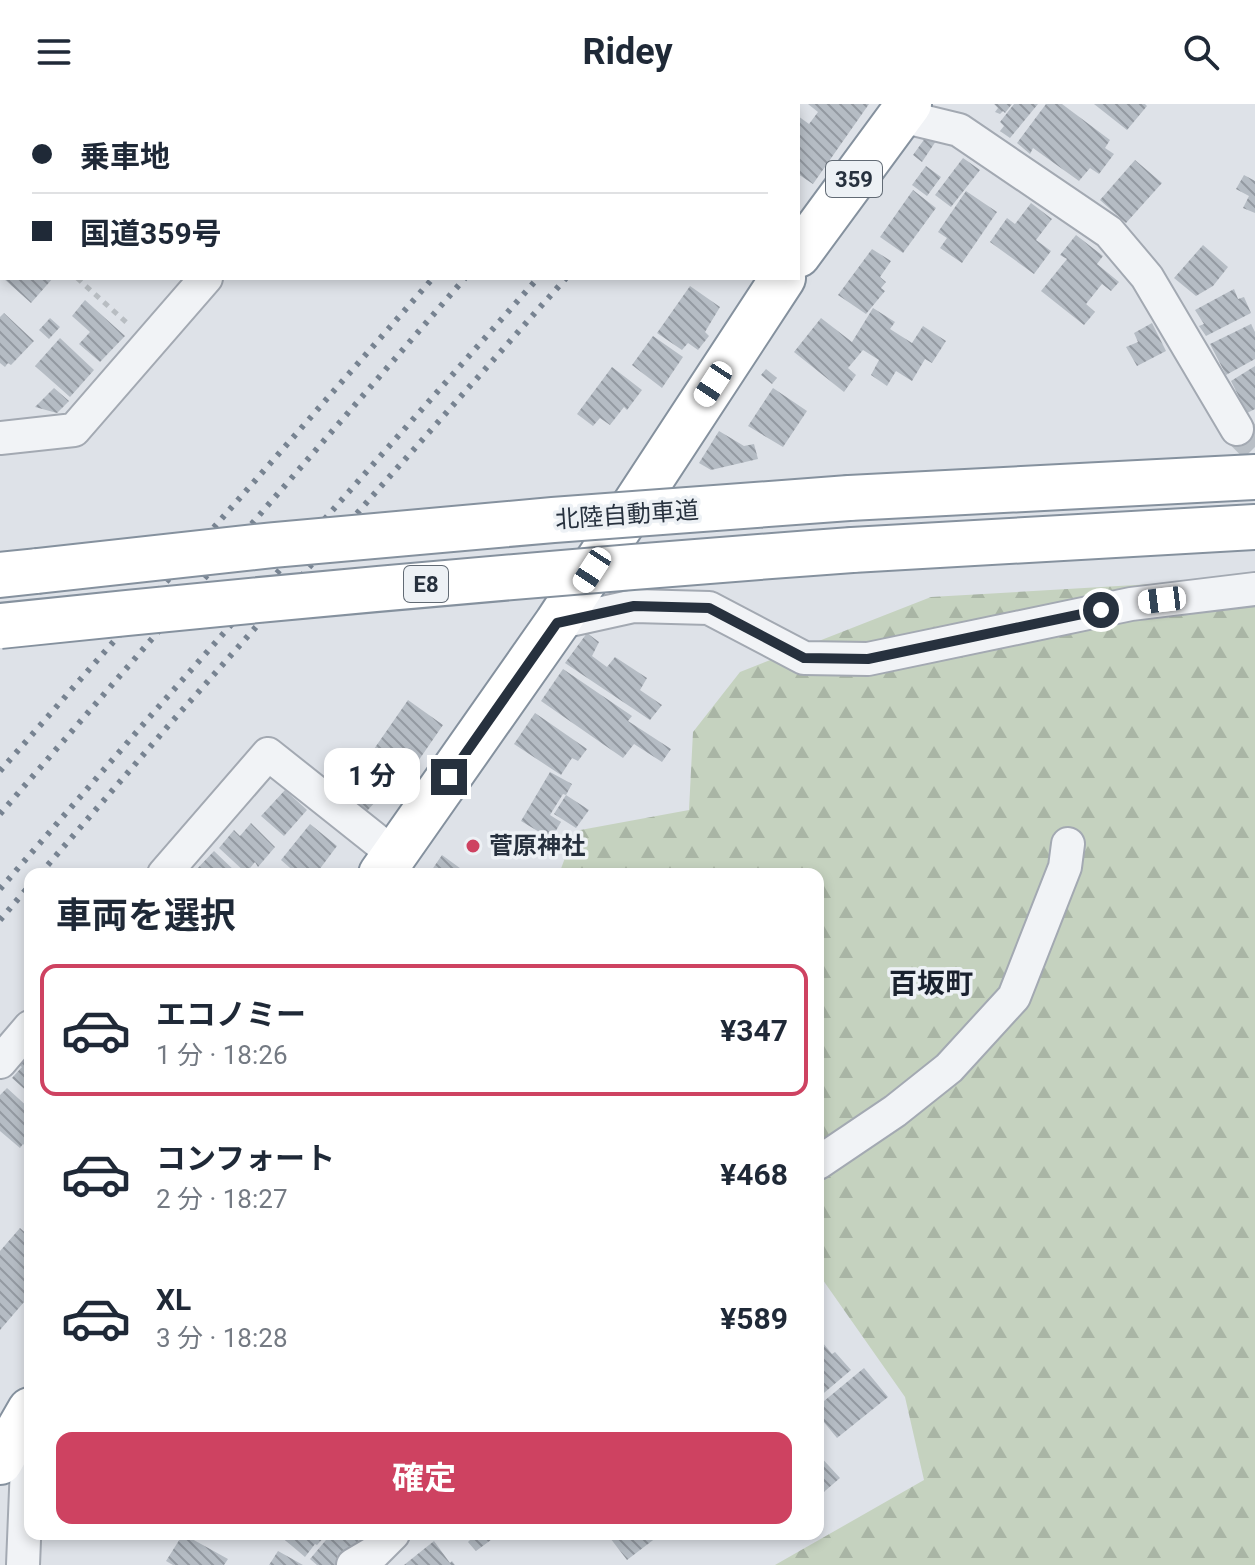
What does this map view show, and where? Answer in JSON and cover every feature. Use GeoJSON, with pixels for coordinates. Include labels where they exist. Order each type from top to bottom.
{"type":"FeatureCollection","features":[{"type":"Feature","properties":{"kind":"highway","name":"359"},"geometry":{"type":"LineString","coordinates":[[800,252],[905,110]]}},
{"type":"Feature","properties":{"kind":"highway"},"geometry":{"type":"LineString","coordinates":[[388,864],[557,623],[782,280]]}},
{"type":"Feature","properties":{"kind":"highway","name":"北陸自動車道"},"geometry":{"type":"LineString","coordinates":[[19,573],[274,545],[553,520],[849,498],[1255,477]]}},
{"type":"Feature","properties":{"kind":"highway","name":"E8"},"geometry":{"type":"LineString","coordinates":[[0,626],[466,580],[852,550],[1255,527]]}},
{"type":"Feature","properties":{"kind":"highway"},"geometry":{"type":"LineString","coordinates":[[0,1462],[24,1420]]}},
{"type":"Feature","properties":{"kind":"street"},"geometry":{"type":"LineString","coordinates":[[905,110],[959,130],[1109,232],[1147,277],[1237,429]]}},
{"type":"Feature","properties":{"kind":"street"},"geometry":{"type":"LineString","coordinates":[[0,438],[74,430],[204,280]]}},
{"type":"Feature","properties":{"kind":"street"},"geometry":{"type":"LineString","coordinates":[[557,623],[634,606],[709,608],[804,658],[868,659],[1131,604],[1255,589]]}},
{"type":"Feature","properties":{"kind":"street"},"geometry":{"type":"LineString","coordinates":[[169,868],[268,754],[388,864]]}},
{"type":"Feature","properties":{"kind":"street"},"geometry":{"type":"LineString","coordinates":[[824,1159],[895,1111],[949,1068],[1014,997],[1065,867],[1068,844]]}},
{"type":"Feature","properties":{"kind":"street"},"geometry":{"type":"LineString","coordinates":[[0,1062],[24,1034]]}},
{"type":"Feature","properties":{"kind":"street"},"geometry":{"type":"LineString","coordinates":[[31,1540],[31,1563]]}},
{"type":"Feature","properties":{"kind":"street"},"geometry":{"type":"LineString","coordinates":[[353,1565],[375,1552],[387,1540]]}},
{"type":"Feature","properties":{"kind":"path"},"geometry":{"type":"LineString","coordinates":[[79,280],[149,342]]}},
{"type":"Feature","properties":{"kind":"green space"},"geometry":{"type":"Polygon","coordinates":[[[1255,578],[1255,1565],[775,1565],[824,1540],[824,1537],[924,1480],[905,1397],[824,1282],[824,868],[561,868],[575,831],[689,810],[693,732],[740,672],[931,597],[1255,578]]]}},
{"type":"Feature","properties":{"kind":"building"},"geometry":{"type":"Polygon","coordinates":[[[808,104],[869,104],[813,184],[800,175],[800,117],[809,124],[818,112],[808,104]]]}},
{"type":"Feature","properties":{"kind":"building"},"geometry":{"type":"Polygon","coordinates":[[[994,104],[1012,104],[1005,113],[1000,114],[995,112],[998,108],[994,104]]]}},
{"type":"Feature","properties":{"kind":"building"},"geometry":{"type":"Polygon","coordinates":[[[1014,104],[1038,104],[1010,138],[1000,131],[1004,126],[1000,122],[1014,104]]]}},
{"type":"Feature","properties":{"kind":"building"},"geometry":{"type":"Polygon","coordinates":[[[1046,104],[1062,104],[1110,140],[1105,148],[1114,154],[1099,174],[1090,168],[1079,181],[1033,148],[1030,154],[1017,143],[1046,104]]]}},
{"type":"Feature","properties":{"kind":"building"},"geometry":{"type":"Polygon","coordinates":[[[1094,104],[1145,104],[1147,106],[1127,130],[1094,104]]]}},
{"type":"Feature","properties":{"kind":"building"},"geometry":{"type":"Polygon","coordinates":[[[928,134],[936,141],[922,162],[913,155],[928,134]]]}},
{"type":"Feature","properties":{"kind":"building"},"geometry":{"type":"Polygon","coordinates":[[[963,158],[980,170],[951,207],[935,195],[963,158]]]}},
{"type":"Feature","properties":{"kind":"building"},"geometry":{"type":"Polygon","coordinates":[[[1135,160],[1162,183],[1126,223],[1100,200],[1135,160]]]}},
{"type":"Feature","properties":{"kind":"building"},"geometry":{"type":"Polygon","coordinates":[[[926,166],[941,177],[927,196],[912,185],[926,166]]]}},
{"type":"Feature","properties":{"kind":"building"},"geometry":{"type":"Polygon","coordinates":[[[1244,175],[1255,181],[1255,213],[1243,208],[1249,196],[1236,189],[1244,175]]]}},
{"type":"Feature","properties":{"kind":"building"},"geometry":{"type":"Polygon","coordinates":[[[913,190],[936,208],[903,253],[880,237],[913,190]]]}},
{"type":"Feature","properties":{"kind":"building"},"geometry":{"type":"Polygon","coordinates":[[[966,191],[997,212],[962,263],[940,248],[947,238],[938,232],[966,191]]]}},
{"type":"Feature","properties":{"kind":"building"},"geometry":{"type":"Polygon","coordinates":[[[1031,203],[1052,219],[1036,240],[1051,251],[1034,274],[990,242],[1007,218],[1015,224],[1031,203]]]}},
{"type":"Feature","properties":{"kind":"building"},"geometry":{"type":"Polygon","coordinates":[[[1076,235],[1103,256],[1097,264],[1119,282],[1111,291],[1102,284],[1086,304],[1095,312],[1084,325],[1041,291],[1067,259],[1060,255],[1076,235]]]}},
{"type":"Feature","properties":{"kind":"building"},"geometry":{"type":"Polygon","coordinates":[[[1203,245],[1228,267],[1213,286],[1196,296],[1174,278],[1203,245]]]}},
{"type":"Feature","properties":{"kind":"building"},"geometry":{"type":"Polygon","coordinates":[[[872,249],[891,261],[880,277],[886,282],[881,288],[885,291],[866,314],[838,295],[872,249]]]}},
{"type":"Feature","properties":{"kind":"building"},"geometry":{"type":"Polygon","coordinates":[[[5,280],[51,280],[31,303],[5,280]]]}},
{"type":"Feature","properties":{"kind":"building"},"geometry":{"type":"Polygon","coordinates":[[[690,286],[720,307],[705,332],[709,336],[698,350],[688,343],[682,350],[657,333],[690,286]]]}},
{"type":"Feature","properties":{"kind":"building"},"geometry":{"type":"Polygon","coordinates":[[[1234,289],[1238,299],[1244,297],[1251,313],[1206,336],[1199,326],[1204,324],[1195,310],[1234,289]]]}},
{"type":"Feature","properties":{"kind":"building"},"geometry":{"type":"Polygon","coordinates":[[[85,300],[125,336],[100,362],[79,344],[90,332],[72,316],[85,300]]]}},
{"type":"Feature","properties":{"kind":"building"},"geometry":{"type":"Polygon","coordinates":[[[873,308],[895,322],[890,329],[912,343],[923,326],[946,341],[932,363],[925,359],[912,381],[896,371],[887,386],[871,375],[879,360],[863,350],[848,368],[856,375],[844,392],[794,352],[821,318],[852,342],[873,308]]]}},
{"type":"Feature","properties":{"kind":"building"},"geometry":{"type":"Polygon","coordinates":[[[4,313],[34,341],[11,365],[8,363],[5,367],[0,363],[0,317],[4,313]]]}},
{"type":"Feature","properties":{"kind":"building"},"geometry":{"type":"Polygon","coordinates":[[[50,318],[60,327],[49,339],[39,330],[50,318]]]}},
{"type":"Feature","properties":{"kind":"building"},"geometry":{"type":"Polygon","coordinates":[[[1152,323],[1166,351],[1137,366],[1126,347],[1138,342],[1134,333],[1152,323]]]}},
{"type":"Feature","properties":{"kind":"building"},"geometry":{"type":"Polygon","coordinates":[[[1251,324],[1255,332],[1255,359],[1226,375],[1210,344],[1251,324]]]}},
{"type":"Feature","properties":{"kind":"building"},"geometry":{"type":"Polygon","coordinates":[[[653,336],[683,357],[662,388],[632,365],[653,336]]]}},
{"type":"Feature","properties":{"kind":"building"},"geometry":{"type":"Polygon","coordinates":[[[60,338],[94,370],[70,397],[35,366],[60,338]]]}},
{"type":"Feature","properties":{"kind":"building"},"geometry":{"type":"Polygon","coordinates":[[[1255,366],[1255,409],[1247,413],[1231,381],[1255,366]]]}},
{"type":"Feature","properties":{"kind":"building"},"geometry":{"type":"Polygon","coordinates":[[[612,367],[642,390],[627,410],[624,407],[610,425],[600,418],[593,426],[577,414],[612,367]]]}},
{"type":"Feature","properties":{"kind":"building"},"geometry":{"type":"Polygon","coordinates":[[[766,369],[777,378],[772,384],[761,375],[766,369]]]}},
{"type":"Feature","properties":{"kind":"building"},"geometry":{"type":"Polygon","coordinates":[[[54,388],[69,401],[57,413],[35,407],[54,388]]]}},
{"type":"Feature","properties":{"kind":"building"},"geometry":{"type":"Polygon","coordinates":[[[773,388],[807,411],[783,447],[748,426],[773,388]]]}},
{"type":"Feature","properties":{"kind":"building"},"geometry":{"type":"Polygon","coordinates":[[[719,431],[744,446],[754,444],[758,459],[711,470],[699,463],[719,431]]]}},
{"type":"Feature","properties":{"kind":"building"},"geometry":{"type":"Polygon","coordinates":[[[587,633],[599,642],[592,656],[607,667],[615,657],[647,678],[640,690],[662,705],[650,720],[565,663],[587,633]]]}},
{"type":"Feature","properties":{"kind":"building"},"geometry":{"type":"Polygon","coordinates":[[[563,669],[632,716],[628,721],[671,749],[662,762],[634,744],[623,758],[541,701],[563,669]]]}},
{"type":"Feature","properties":{"kind":"building"},"geometry":{"type":"Polygon","coordinates":[[[408,700],[443,725],[392,799],[356,775],[408,700]]]}},
{"type":"Feature","properties":{"kind":"building"},"geometry":{"type":"Polygon","coordinates":[[[535,713],[587,749],[578,761],[572,758],[561,775],[514,744],[535,713]]]}},
{"type":"Feature","properties":{"kind":"building"},"geometry":{"type":"Polygon","coordinates":[[[550,772],[572,784],[550,815],[561,822],[551,839],[521,821],[550,772]]]}},
{"type":"Feature","properties":{"kind":"building"},"geometry":{"type":"Polygon","coordinates":[[[359,781],[377,800],[367,811],[348,793],[359,781]]]}},
{"type":"Feature","properties":{"kind":"building"},"geometry":{"type":"Polygon","coordinates":[[[285,790],[307,810],[284,836],[261,816],[285,790]]]}},
{"type":"Feature","properties":{"kind":"building"},"geometry":{"type":"Polygon","coordinates":[[[566,795],[589,810],[576,828],[554,814],[566,795]]]}},
{"type":"Feature","properties":{"kind":"building"},"geometry":{"type":"Polygon","coordinates":[[[251,823],[275,847],[258,867],[255,862],[250,868],[241,868],[219,848],[234,830],[240,836],[251,823]]]}},
{"type":"Feature","properties":{"kind":"building"},"geometry":{"type":"Polygon","coordinates":[[[310,824],[337,846],[320,868],[290,868],[281,860],[310,824]]]}},
{"type":"Feature","properties":{"kind":"building"},"geometry":{"type":"Polygon","coordinates":[[[214,851],[232,868],[198,868],[214,851]]]}},
{"type":"Feature","properties":{"kind":"building"},"geometry":{"type":"Polygon","coordinates":[[[442,855],[460,868],[433,868],[442,855]]]}},
{"type":"Feature","properties":{"kind":"building"},"geometry":{"type":"Polygon","coordinates":[[[24,1057],[24,1089],[12,1078],[22,1067],[18,1064],[24,1057]]]}},
{"type":"Feature","properties":{"kind":"building"},"geometry":{"type":"Polygon","coordinates":[[[7,1088],[24,1104],[24,1145],[20,1148],[0,1131],[0,1095],[7,1088]]]}},
{"type":"Feature","properties":{"kind":"building"},"geometry":{"type":"Polygon","coordinates":[[[20,1228],[24,1232],[24,1302],[0,1330],[0,1251],[20,1228]]]}},
{"type":"Feature","properties":{"kind":"building"},"geometry":{"type":"Polygon","coordinates":[[[824,1344],[832,1354],[835,1352],[851,1370],[824,1393],[824,1344]]]}},
{"type":"Feature","properties":{"kind":"building"},"geometry":{"type":"Polygon","coordinates":[[[864,1368],[888,1397],[837,1438],[824,1422],[824,1401],[864,1368]]]}},
{"type":"Feature","properties":{"kind":"building"},"geometry":{"type":"Polygon","coordinates":[[[824,1461],[840,1478],[824,1492],[824,1461]]]}},
{"type":"Feature","properties":{"kind":"building"},"geometry":{"type":"Polygon","coordinates":[[[179,1540],[194,1540],[228,1559],[224,1565],[173,1565],[166,1561],[179,1540]]]}},
{"type":"Feature","properties":{"kind":"building"},"geometry":{"type":"Polygon","coordinates":[[[285,1540],[322,1540],[305,1557],[285,1540]]]}},
{"type":"Feature","properties":{"kind":"building"},"geometry":{"type":"Polygon","coordinates":[[[326,1540],[365,1540],[336,1565],[317,1565],[310,1559],[326,1540]]]}},
{"type":"Feature","properties":{"kind":"building"},"geometry":{"type":"Polygon","coordinates":[[[470,1540],[491,1540],[476,1551],[468,1542],[470,1540]]]}},
{"type":"Feature","properties":{"kind":"building"},"geometry":{"type":"Polygon","coordinates":[[[612,1540],[653,1540],[627,1560],[612,1540]]]}},
{"type":"Feature","properties":{"kind":"building"},"geometry":{"type":"Polygon","coordinates":[[[434,1541],[450,1563],[452,1561],[455,1565],[404,1565],[434,1541]]]}},
{"type":"Feature","properties":{"kind":"building"},"geometry":{"type":"Polygon","coordinates":[[[278,1551],[303,1565],[269,1565],[278,1551]]]}},
{"type":"Feature","properties":{"kind":"tunnel"},"geometry":{"type":"LineString","coordinates":[[1237,429],[1255,447]]}},
{"type":"Feature","properties":{"kind":"railway"},"geometry":{"type":"LineString","coordinates":[[0,771],[431,280]]}},
{"type":"Feature","properties":{"kind":"railway"},"geometry":{"type":"LineString","coordinates":[[0,814],[463,280]]}},
{"type":"Feature","properties":{"kind":"railway"},"geometry":{"type":"LineString","coordinates":[[0,889],[536,280]]}},
{"type":"Feature","properties":{"kind":"railway"},"geometry":{"type":"LineString","coordinates":[[45,868],[564,280]]}},
{"type":"Feature","properties":{"kind":"railway"},"geometry":{"type":"LineString","coordinates":[[0,920],[24,892]]}},
{"type":"Feature","properties":{"kind":"place","name":"菅原神社"},"geometry":{"type":"Point","coordinates":[473,846]}},
{"type":"Feature","properties":{"kind":"district","name":"百坂町"},"geometry":{"type":"Point","coordinates":[931,983]}},
{"type":"Feature","properties":{"kind":"route"},"geometry":{"type":"LineString","coordinates":[[449,777],[557,623],[634,606],[709,608],[804,658],[868,659],[1101,610]]}}]}
